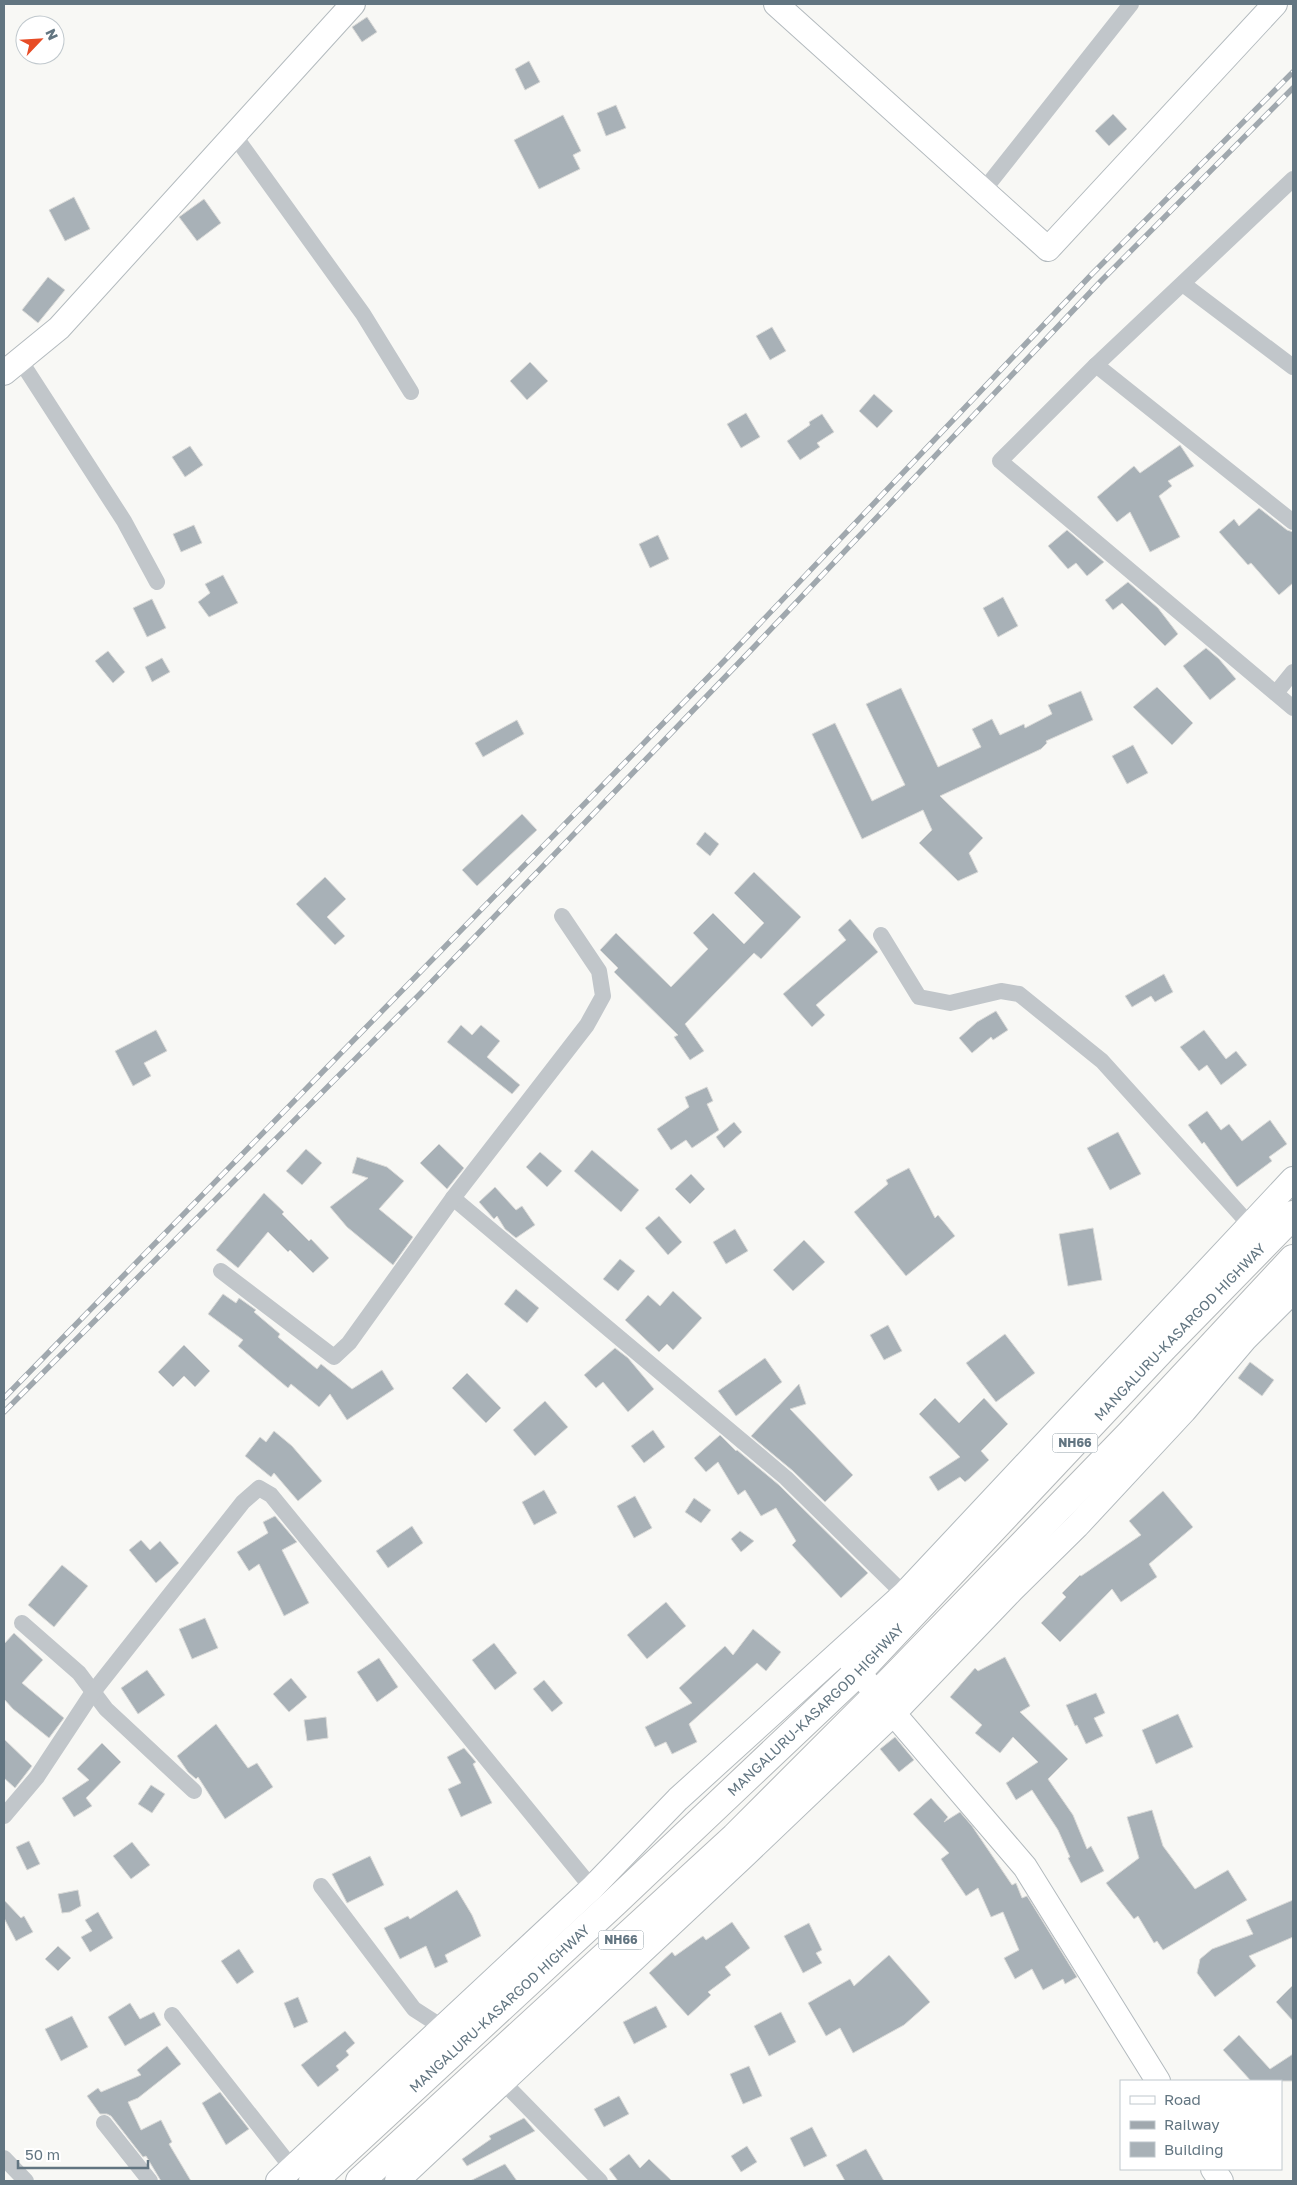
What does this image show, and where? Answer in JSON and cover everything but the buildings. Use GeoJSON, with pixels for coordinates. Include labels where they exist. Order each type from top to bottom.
{"type":"FeatureCollection","features":[{"type":"Feature","properties":{"kind":"highway","name":"MANGALURU-KASARGOD HIGHWAY"},"geometry":{"type":"LineString","coordinates":[[294,2177],[461,2042],[615,1902],[858,1672],[1164,1347],[1293,1215]]}},
{"type":"Feature","properties":{"kind":"highway","name":"NH66"},"geometry":{"type":"LineString","coordinates":[[360,2181],[735,1837],[886,1703],[1130,1434],[1293,1259]]}},
{"type":"Feature","properties":{"kind":"street"},"geometry":{"type":"LineString","coordinates":[[157,582],[124,521],[12,367],[59,328],[353,4]]}},
{"type":"Feature","properties":{"kind":"street"},"geometry":{"type":"LineString","coordinates":[[776,4],[1048,249],[1275,4]]}},
{"type":"Feature","properties":{"kind":"street"},"geometry":{"type":"LineString","coordinates":[[983,191],[1131,4]]}},
{"type":"Feature","properties":{"kind":"street"},"geometry":{"type":"LineString","coordinates":[[234,135],[363,314],[411,392]]}},
{"type":"Feature","properties":{"kind":"street"},"geometry":{"type":"LineString","coordinates":[[1293,179],[1096,365],[1000,461],[1293,708]]}},
{"type":"Feature","properties":{"kind":"street"},"geometry":{"type":"LineString","coordinates":[[1183,284],[1293,367]]}},
{"type":"Feature","properties":{"kind":"street"},"geometry":{"type":"LineString","coordinates":[[1096,365],[1293,522]]}},
{"type":"Feature","properties":{"kind":"street"},"geometry":{"type":"LineString","coordinates":[[1276,693],[1293,672]]}},
{"type":"Feature","properties":{"kind":"street"},"geometry":{"type":"LineString","coordinates":[[221,1271],[334,1357],[349,1343],[453,1198],[587,1025],[603,996],[599,971],[562,916]]}},
{"type":"Feature","properties":{"kind":"street"},"geometry":{"type":"LineString","coordinates":[[880,935],[920,997],[950,1003],[1001,991],[1019,994],[1102,1061],[1249,1224]]}},
{"type":"Feature","properties":{"kind":"street"},"geometry":{"type":"LineString","coordinates":[[172,2015],[294,2177],[442,2028],[592,1888],[678,1799],[904,1594],[1293,1179]]}},
{"type":"Feature","properties":{"kind":"street"},"geometry":{"type":"LineString","coordinates":[[453,1198],[786,1478],[904,1594]]}},
{"type":"Feature","properties":{"kind":"street"},"geometry":{"type":"LineString","coordinates":[[397,2181],[503,2082],[886,1703],[1012,1590],[1077,1526],[1184,1411],[1245,1339],[1293,1291]]}},
{"type":"Feature","properties":{"kind":"street"},"geometry":{"type":"LineString","coordinates":[[4,1816],[38,1776],[93,1692],[243,1502],[258,1488],[271,1495],[592,1888]]}},
{"type":"Feature","properties":{"kind":"street"},"geometry":{"type":"LineString","coordinates":[[22,1623],[79,1673],[106,1709],[194,1791]]}},
{"type":"Feature","properties":{"kind":"street"},"geometry":{"type":"LineString","coordinates":[[842,1649],[858,1672],[1025,1866],[1157,2080]]}},
{"type":"Feature","properties":{"kind":"street"},"geometry":{"type":"LineString","coordinates":[[321,1886],[414,2010],[442,2028]]}},
{"type":"Feature","properties":{"kind":"street"},"geometry":{"type":"LineString","coordinates":[[503,2082],[600,2181]]}},
{"type":"Feature","properties":{"kind":"street"},"geometry":{"type":"LineString","coordinates":[[104,2123],[150,2181]]}},
{"type":"Feature","properties":{"kind":"street"},"geometry":{"type":"LineString","coordinates":[[4,2158],[26,2181]]}},
{"type":"Feature","properties":{"kind":"railway"},"geometry":{"type":"LineString","coordinates":[[4,1398],[726,659],[1092,274],[1293,72]]}},
{"type":"Feature","properties":{"kind":"railway"},"geometry":{"type":"LineString","coordinates":[[4,1412],[420,994],[755,646],[1101,281],[1293,88]]}}]}
